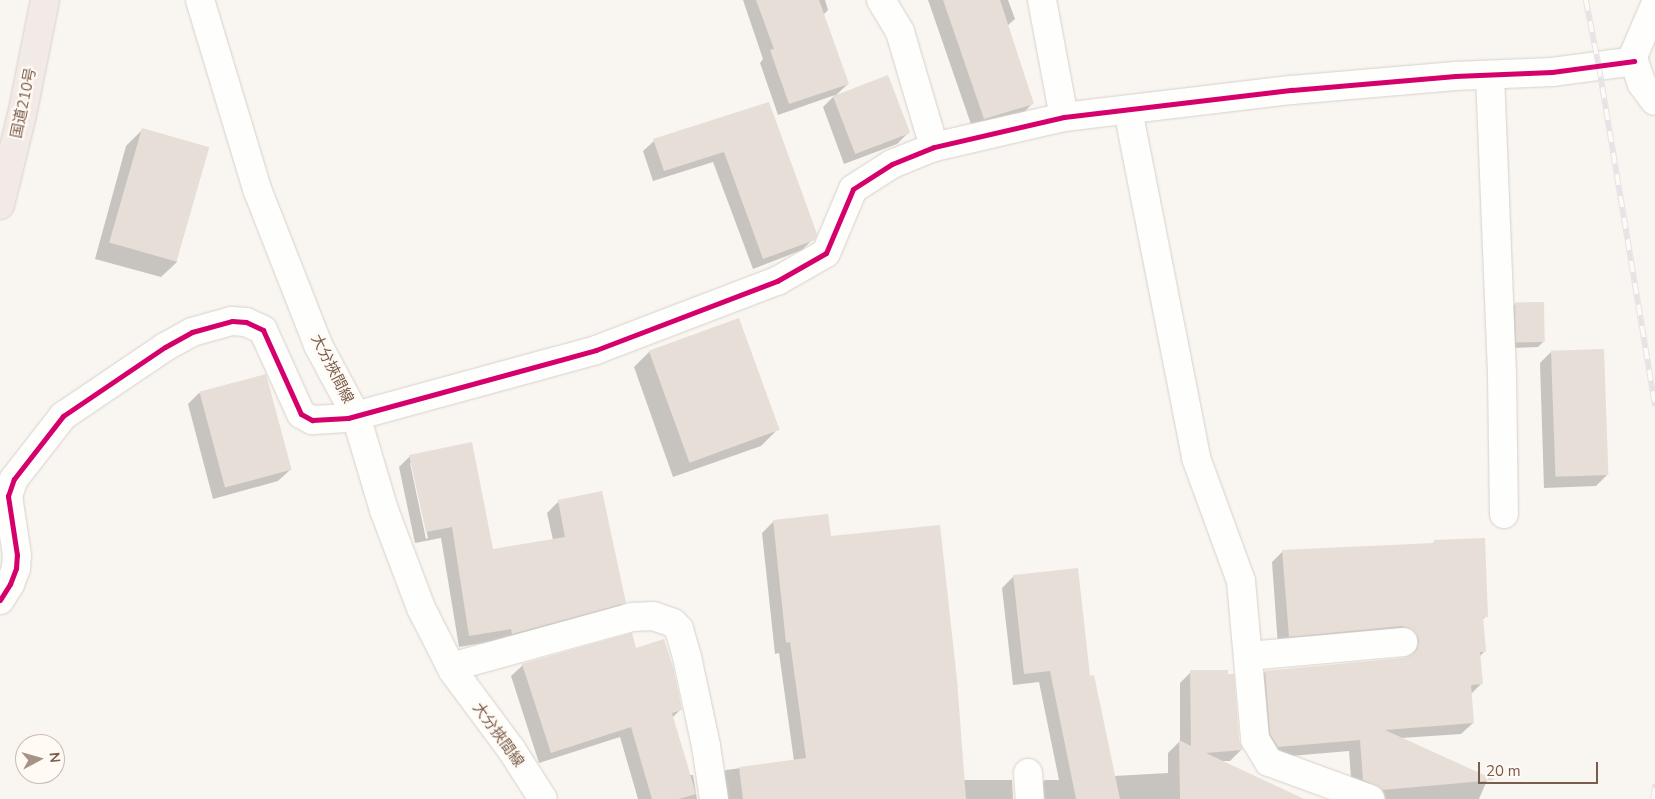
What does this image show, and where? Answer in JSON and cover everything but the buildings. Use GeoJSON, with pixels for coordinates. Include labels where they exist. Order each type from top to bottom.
{"type":"FeatureCollection","features":[{"type":"Feature","properties":{"kind":"highway","name":"国道210号"},"geometry":{"type":"LineString","coordinates":[[0,205],[22,115],[45,0]]}},
{"type":"Feature","properties":{"kind":"street","name":"大分挾間線"},"geometry":{"type":"LineString","coordinates":[[200,0],[265,212],[318,345],[356,416],[384,510],[414,589],[451,667],[473,701],[511,749],[543,799]]}},
{"type":"Feature","properties":{"kind":"street"},"geometry":{"type":"LineString","coordinates":[[881,0],[900,32],[934,147]]}},
{"type":"Feature","properties":{"kind":"street"},"geometry":{"type":"LineString","coordinates":[[1042,0],[1064,117]]}},
{"type":"Feature","properties":{"kind":"street"},"geometry":{"type":"LineString","coordinates":[[1655,5],[1634,54],[1634,61],[1642,84],[1655,101]]}},
{"type":"Feature","properties":{"kind":"street"},"geometry":{"type":"LineString","coordinates":[[0,600],[10,584],[16,568],[17,555],[8,496],[14,479],[63,416],[180,338],[192,332],[232,321],[246,322],[263,330],[298,409],[306,418],[312,420],[339,419],[356,416],[596,350],[777,281],[826,253],[853,188],[892,164],[934,147],[1064,117],[1360,83],[1552,72],[1634,61]]}},
{"type":"Feature","properties":{"kind":"street"},"geometry":{"type":"LineString","coordinates":[[1490,75],[1502,375],[1504,514]]}},
{"type":"Feature","properties":{"kind":"street"},"geometry":{"type":"LineString","coordinates":[[1128,110],[1196,458],[1242,581],[1255,739],[1269,762],[1370,799]]}},
{"type":"Feature","properties":{"kind":"street"},"geometry":{"type":"LineString","coordinates":[[451,667],[632,617],[652,616],[673,623],[679,629],[687,657],[706,746],[714,799]]}},
{"type":"Feature","properties":{"kind":"street"},"geometry":{"type":"LineString","coordinates":[[1249,656],[1403,642]]}},
{"type":"Feature","properties":{"kind":"railway"},"geometry":{"type":"LineString","coordinates":[[1586,0],[1599,66],[1655,406]]}},
{"type":"Feature","properties":{"kind":"railway"},"geometry":{"type":"LineString","coordinates":[[1653,799],[1655,784]]}},
{"type":"Feature","properties":{"kind":"cycle path"},"geometry":{"type":"LineString","coordinates":[[0,600],[10,584],[16,568],[17,555],[8,496],[14,479],[63,416],[165,347],[192,332],[232,321],[246,322],[263,330],[301,414],[312,420],[348,418],[596,350],[777,281],[826,253],[853,189],[892,164],[934,147],[1064,117],[1292,90],[1455,76],[1552,72],[1634,61]]}}]}
